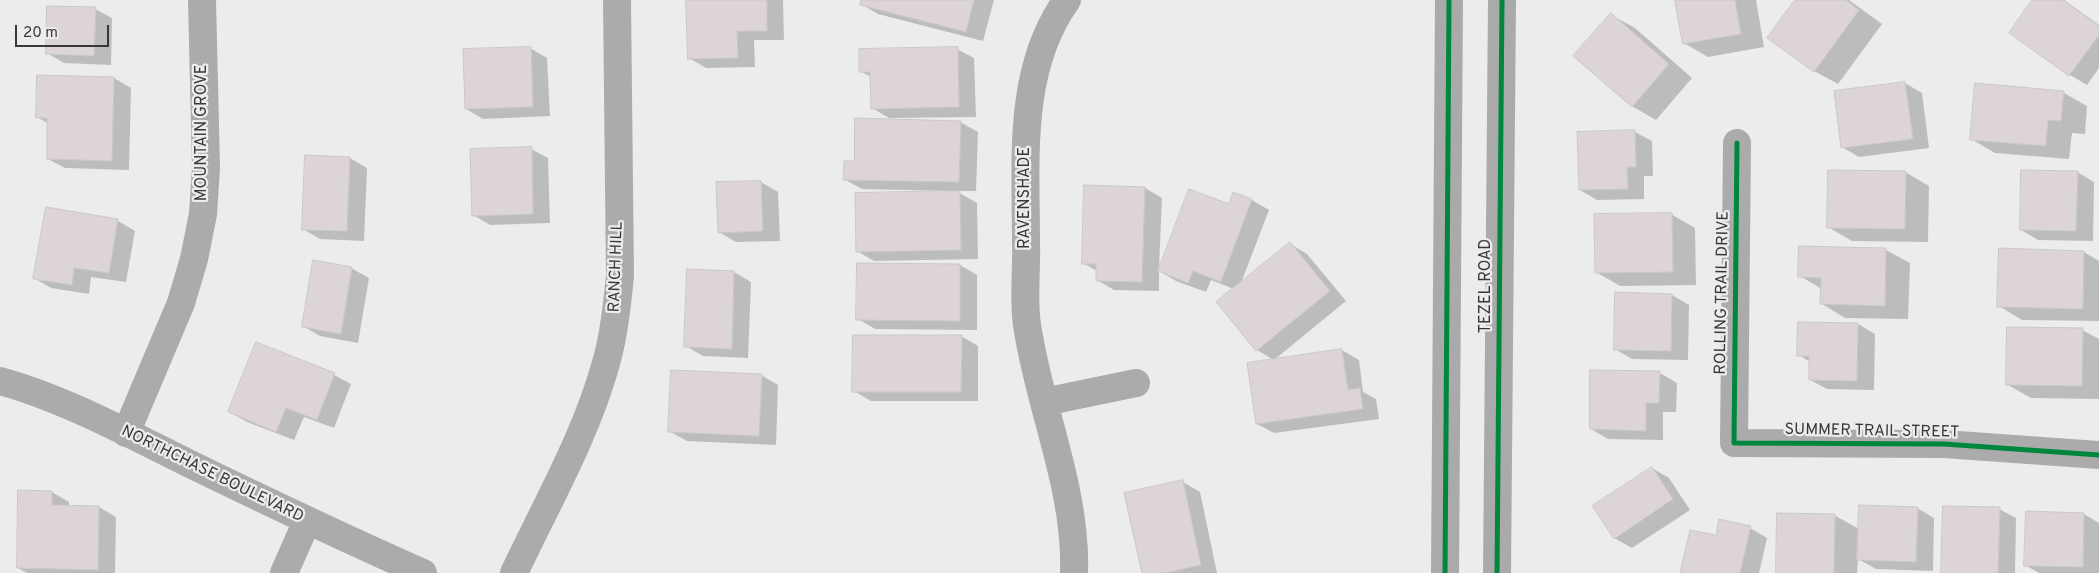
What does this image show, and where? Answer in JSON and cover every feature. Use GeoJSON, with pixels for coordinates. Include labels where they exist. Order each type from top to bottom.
{"type":"FeatureCollection","features":[{"type":"Feature","properties":{"kind":"main road"},"geometry":{"type":"LineString","coordinates":[[1445,573],[1449,0]]}},
{"type":"Feature","properties":{"kind":"main road","name":"TEZEL ROAD"},"geometry":{"type":"LineString","coordinates":[[1497,573],[1502,0]]}},
{"type":"Feature","properties":{"kind":"street","name":"MOUNTAIN GROVE"},"geometry":{"type":"LineString","coordinates":[[126,433],[181,303],[194,259],[203,214],[206,168],[202,0]]}},
{"type":"Feature","properties":{"kind":"street","name":"RANCH HILL"},"geometry":{"type":"LineString","coordinates":[[514,573],[587,419],[606,363],[616,320],[620,276],[617,0]]}},
{"type":"Feature","properties":{"kind":"street","name":"RAVENSHADE"},"geometry":{"type":"LineString","coordinates":[[1067,0],[1046,39],[1031,87],[1026,133],[1026,324],[1062,470],[1075,559],[1074,573]]}},
{"type":"Feature","properties":{"kind":"street","name":"ROLLING TRAIL DRIVE"},"geometry":{"type":"LineString","coordinates":[[1734,443],[1737,143]]}},
{"type":"Feature","properties":{"kind":"street","name":"NORTHCHASE BOULEVARD"},"geometry":{"type":"LineString","coordinates":[[0,381],[57,402],[126,433],[306,521],[423,573]]}},
{"type":"Feature","properties":{"kind":"street"},"geometry":{"type":"LineString","coordinates":[[1044,402],[1136,383]]}},
{"type":"Feature","properties":{"kind":"street","name":"SUMMER TRAIL STREET"},"geometry":{"type":"LineString","coordinates":[[1734,443],[1944,444],[2099,455]]}},
{"type":"Feature","properties":{"kind":"street"},"geometry":{"type":"LineString","coordinates":[[284,573],[306,521]]}},
{"type":"Feature","properties":{"kind":"building"},"geometry":{"type":"Polygon","coordinates":[[[686,0],[767,0],[767,31],[737,31],[738,58],[688,59],[686,0]]]}},
{"type":"Feature","properties":{"kind":"building"},"geometry":{"type":"Polygon","coordinates":[[[861,0],[974,0],[966,32],[860,5],[861,0]]]}},
{"type":"Feature","properties":{"kind":"building"},"geometry":{"type":"Polygon","coordinates":[[[1675,0],[1735,0],[1741,34],[1683,44],[1675,0]]]}},
{"type":"Feature","properties":{"kind":"building"},"geometry":{"type":"Polygon","coordinates":[[[1795,0],[1846,0],[1859,10],[1814,72],[1767,38],[1795,0]]]}},
{"type":"Feature","properties":{"kind":"building"},"geometry":{"type":"Polygon","coordinates":[[[2032,0],[2063,0],[2099,26],[2099,35],[2069,76],[2009,33],[2032,0]]]}},
{"type":"Feature","properties":{"kind":"building"},"geometry":{"type":"Polygon","coordinates":[[[47,6],[96,7],[94,56],[46,54],[47,6]]]}},
{"type":"Feature","properties":{"kind":"building"},"geometry":{"type":"Polygon","coordinates":[[[1611,13],[1669,64],[1632,107],[1573,56],[1611,13]]]}},
{"type":"Feature","properties":{"kind":"building"},"geometry":{"type":"Polygon","coordinates":[[[531,47],[533,107],[465,109],[463,49],[531,47]]]}},
{"type":"Feature","properties":{"kind":"building"},"geometry":{"type":"Polygon","coordinates":[[[958,47],[959,107],[871,109],[870,72],[859,72],[859,49],[958,47]]]}},
{"type":"Feature","properties":{"kind":"building"},"geometry":{"type":"Polygon","coordinates":[[[37,75],[114,77],[112,161],[47,159],[47,118],[36,118],[37,75]]]}},
{"type":"Feature","properties":{"kind":"building"},"geometry":{"type":"Polygon","coordinates":[[[1905,82],[1913,139],[1841,148],[1834,91],[1905,82]]]}},
{"type":"Feature","properties":{"kind":"building"},"geometry":{"type":"Polygon","coordinates":[[[1975,83],[2064,91],[2061,121],[2048,120],[2046,146],[1970,140],[1975,83]]]}},
{"type":"Feature","properties":{"kind":"building"},"geometry":{"type":"Polygon","coordinates":[[[855,118],[961,121],[959,182],[843,180],[844,161],[854,161],[855,118]]]}},
{"type":"Feature","properties":{"kind":"building"},"geometry":{"type":"Polygon","coordinates":[[[1635,130],[1636,167],[1627,167],[1628,189],[1579,190],[1577,132],[1635,130]]]}},
{"type":"Feature","properties":{"kind":"building"},"geometry":{"type":"Polygon","coordinates":[[[532,147],[533,214],[472,216],[470,149],[532,147]]]}},
{"type":"Feature","properties":{"kind":"building"},"geometry":{"type":"Polygon","coordinates":[[[305,155],[350,157],[347,231],[302,230],[305,155]]]}},
{"type":"Feature","properties":{"kind":"building"},"geometry":{"type":"Polygon","coordinates":[[[1828,170],[1906,171],[1905,229],[1827,228],[1828,170]]]}},
{"type":"Feature","properties":{"kind":"building"},"geometry":{"type":"Polygon","coordinates":[[[2021,170],[2078,171],[2076,231],[2020,230],[2021,170]]]}},
{"type":"Feature","properties":{"kind":"building"},"geometry":{"type":"Polygon","coordinates":[[[761,181],[763,231],[718,233],[716,182],[761,181]]]}},
{"type":"Feature","properties":{"kind":"building"},"geometry":{"type":"Polygon","coordinates":[[[1084,185],[1145,187],[1142,282],[1096,281],[1096,264],[1082,264],[1084,185]]]}},
{"type":"Feature","properties":{"kind":"building"},"geometry":{"type":"Polygon","coordinates":[[[1189,189],[1229,204],[1233,192],[1252,199],[1221,282],[1193,271],[1188,283],[1158,271],[1189,189]]]}},
{"type":"Feature","properties":{"kind":"building"},"geometry":{"type":"Polygon","coordinates":[[[960,191],[961,250],[856,252],[855,193],[960,191]]]}},
{"type":"Feature","properties":{"kind":"building"},"geometry":{"type":"Polygon","coordinates":[[[46,207],[118,219],[109,273],[74,268],[72,285],[33,279],[46,207]]]}},
{"type":"Feature","properties":{"kind":"building"},"geometry":{"type":"Polygon","coordinates":[[[1672,213],[1673,272],[1595,273],[1594,214],[1672,213]]]}},
{"type":"Feature","properties":{"kind":"building"},"geometry":{"type":"Polygon","coordinates":[[[1290,242],[1330,291],[1256,351],[1216,302],[1290,242]]]}},
{"type":"Feature","properties":{"kind":"building"},"geometry":{"type":"Polygon","coordinates":[[[1799,246],[1886,248],[1885,306],[1820,304],[1821,278],[1798,277],[1799,246]]]}},
{"type":"Feature","properties":{"kind":"building"},"geometry":{"type":"Polygon","coordinates":[[[1999,248],[2084,251],[2083,309],[1997,307],[1999,248]]]}},
{"type":"Feature","properties":{"kind":"building"},"geometry":{"type":"Polygon","coordinates":[[[313,260],[352,267],[341,334],[302,327],[313,260]]]}},
{"type":"Feature","properties":{"kind":"building"},"geometry":{"type":"Polygon","coordinates":[[[857,263],[960,264],[960,321],[856,320],[857,263]]]}},
{"type":"Feature","properties":{"kind":"building"},"geometry":{"type":"Polygon","coordinates":[[[687,269],[734,271],[732,349],[684,347],[687,269]]]}},
{"type":"Feature","properties":{"kind":"building"},"geometry":{"type":"Polygon","coordinates":[[[1615,292],[1672,294],[1671,351],[1614,350],[1615,292]]]}},
{"type":"Feature","properties":{"kind":"building"},"geometry":{"type":"Polygon","coordinates":[[[1798,322],[1858,323],[1857,381],[1809,380],[1809,356],[1797,356],[1798,322]]]}},
{"type":"Feature","properties":{"kind":"building"},"geometry":{"type":"Polygon","coordinates":[[[2007,327],[2083,328],[2082,386],[2006,385],[2007,327]]]}},
{"type":"Feature","properties":{"kind":"building"},"geometry":{"type":"Polygon","coordinates":[[[853,335],[962,335],[961,392],[852,392],[853,335]]]}},
{"type":"Feature","properties":{"kind":"building"},"geometry":{"type":"Polygon","coordinates":[[[256,342],[335,373],[317,420],[286,408],[276,432],[228,412],[256,342]]]}},
{"type":"Feature","properties":{"kind":"building"},"geometry":{"type":"Polygon","coordinates":[[[1342,349],[1348,390],[1360,388],[1363,409],[1256,424],[1247,363],[1342,349]]]}},
{"type":"Feature","properties":{"kind":"building"},"geometry":{"type":"Polygon","coordinates":[[[671,370],[762,374],[759,436],[668,432],[671,370]]]}},
{"type":"Feature","properties":{"kind":"building"},"geometry":{"type":"Polygon","coordinates":[[[1590,370],[1660,371],[1659,403],[1646,403],[1646,431],[1590,429],[1590,370]]]}},
{"type":"Feature","properties":{"kind":"building"},"geometry":{"type":"Polygon","coordinates":[[[1652,467],[1673,499],[1614,539],[1592,506],[1652,467]]]}},
{"type":"Feature","properties":{"kind":"building"},"geometry":{"type":"Polygon","coordinates":[[[1183,480],[1201,565],[1165,573],[1142,573],[1124,493],[1183,480]]]}},
{"type":"Feature","properties":{"kind":"building"},"geometry":{"type":"Polygon","coordinates":[[[18,490],[52,491],[52,505],[99,506],[98,570],[17,568],[18,490]]]}},
{"type":"Feature","properties":{"kind":"building"},"geometry":{"type":"Polygon","coordinates":[[[1859,505],[1918,507],[1916,562],[1857,560],[1859,505]]]}},
{"type":"Feature","properties":{"kind":"building"},"geometry":{"type":"Polygon","coordinates":[[[1943,506],[2000,507],[1998,573],[1941,573],[1943,506]]]}},
{"type":"Feature","properties":{"kind":"building"},"geometry":{"type":"Polygon","coordinates":[[[2026,511],[2084,513],[2083,567],[2024,566],[2026,511]]]}},
{"type":"Feature","properties":{"kind":"building"},"geometry":{"type":"Polygon","coordinates":[[[1777,513],[1835,514],[1834,573],[1776,573],[1777,513]]]}},
{"type":"Feature","properties":{"kind":"building"},"geometry":{"type":"Polygon","coordinates":[[[1719,519],[1751,526],[1740,573],[1680,573],[1690,530],[1716,535],[1719,519]]]}},
{"type":"Feature","properties":{"kind":"cycle path"},"geometry":{"type":"LineString","coordinates":[[1445,573],[1449,0]]}},
{"type":"Feature","properties":{"kind":"cycle path"},"geometry":{"type":"LineString","coordinates":[[1497,573],[1502,0]]}},
{"type":"Feature","properties":{"kind":"cycle path"},"geometry":{"type":"LineString","coordinates":[[1737,143],[1734,443],[1944,444],[2099,455]]}}]}
